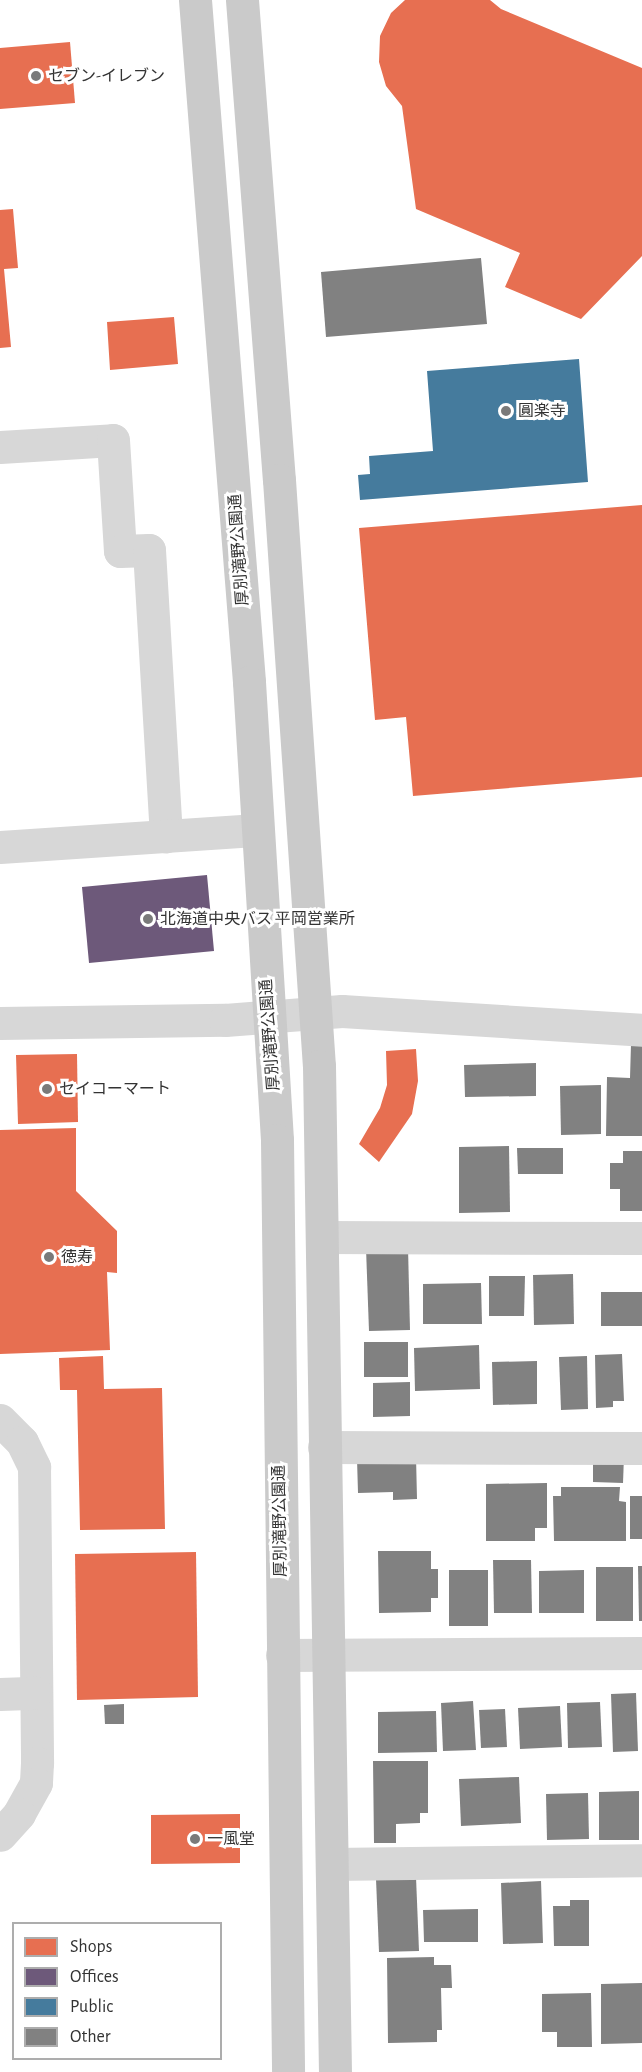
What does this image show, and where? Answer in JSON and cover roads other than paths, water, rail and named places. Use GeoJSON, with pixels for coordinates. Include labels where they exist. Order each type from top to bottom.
{"type":"FeatureCollection","features":[{"type":"Feature","properties":{"kind":"main road","name":"厚別滝野公園通"},"geometry":{"type":"LineString","coordinates":[[195,0],[258,830],[277,1140],[288,2072]]}},
{"type":"Feature","properties":{"kind":"main road"},"geometry":{"type":"LineString","coordinates":[[242,0],[316,1011],[322,1237],[335,2072]]}},
{"type":"Feature","properties":{"kind":"main road"},"geometry":{"type":"LineString","coordinates":[[258,830],[303,826]]}},
{"type":"Feature","properties":{"kind":"street"},"geometry":{"type":"LineString","coordinates":[[0,447],[113,440],[120,551],[149,550],[166,836]]}},
{"type":"Feature","properties":{"kind":"street"},"geometry":{"type":"LineString","coordinates":[[0,847],[258,830]]}},
{"type":"Feature","properties":{"kind":"street"},"geometry":{"type":"LineString","coordinates":[[0,1023],[225,1020],[316,1011],[642,1030]]}},
{"type":"Feature","properties":{"kind":"street"},"geometry":{"type":"LineString","coordinates":[[322,1237],[642,1238]]}},
{"type":"Feature","properties":{"kind":"street"},"geometry":{"type":"LineString","coordinates":[[0,1420],[22,1442],[34,1467],[36,1693],[36,1783],[19,1814],[0,1835]]}},
{"type":"Feature","properties":{"kind":"street"},"geometry":{"type":"LineString","coordinates":[[324,1447],[642,1448]]}},
{"type":"Feature","properties":{"kind":"street"},"geometry":{"type":"LineString","coordinates":[[282,1655],[642,1653]]}},
{"type":"Feature","properties":{"kind":"street"},"geometry":{"type":"LineString","coordinates":[[0,1694],[36,1693]]}},
{"type":"Feature","properties":{"kind":"street"},"geometry":{"type":"LineString","coordinates":[[332,1864],[642,1860]]}},
{"type":"Feature","properties":{"kind":"place","name":"セブン-イレブン"},"geometry":{"type":"Point","coordinates":[36,76]}},
{"type":"Feature","properties":{"kind":"place","name":"圓楽寺"},"geometry":{"type":"Point","coordinates":[506,411]}},
{"type":"Feature","properties":{"kind":"place","name":"北海道中央バス 平岡営業所"},"geometry":{"type":"Point","coordinates":[148,919]}},
{"type":"Feature","properties":{"kind":"place","name":"セイコーマート"},"geometry":{"type":"Point","coordinates":[47,1089]}},
{"type":"Feature","properties":{"kind":"place","name":"徳寿"},"geometry":{"type":"Point","coordinates":[49,1257]}},
{"type":"Feature","properties":{"kind":"place","name":"一風堂"},"geometry":{"type":"Point","coordinates":[195,1839]}}]}
